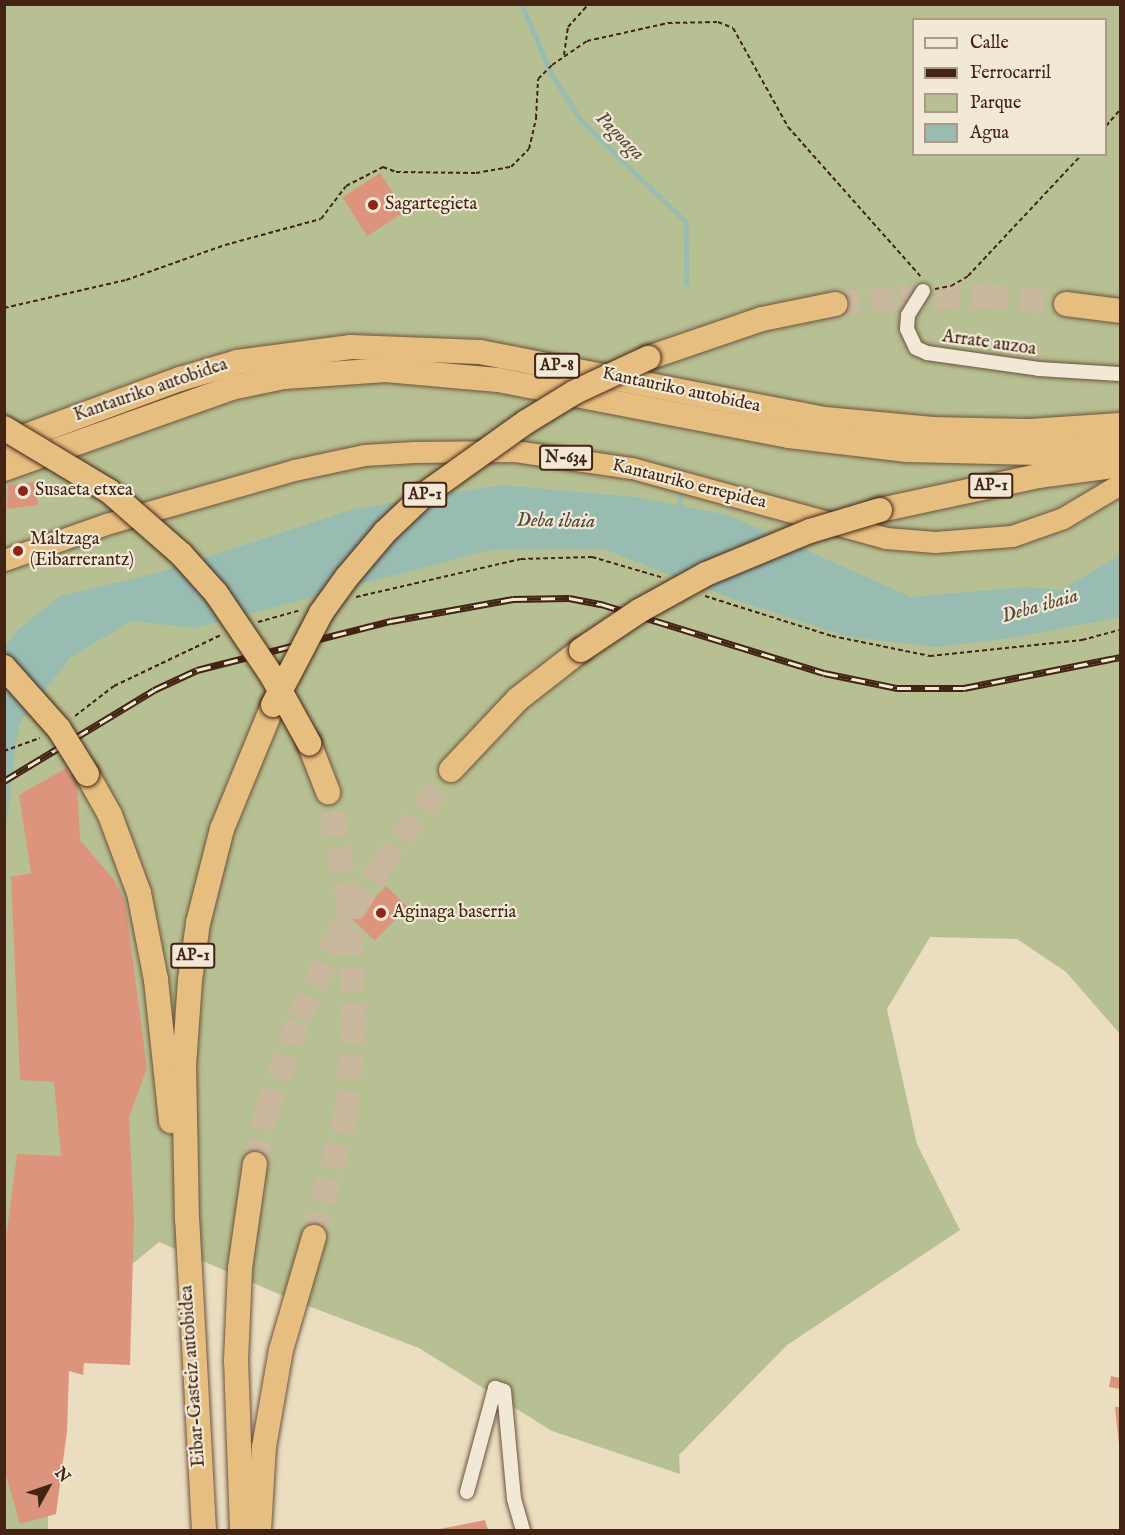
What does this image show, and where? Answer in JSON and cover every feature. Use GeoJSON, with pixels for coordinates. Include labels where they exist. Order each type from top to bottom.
{"type":"FeatureCollection","features":[{"type":"Feature","properties":{"kind":"highway","name":"AP-1"},"geometry":{"type":"LineString","coordinates":[[187,1221],[184,1066],[198,923],[222,829],[273,705],[321,614],[347,577],[425,494],[536,416],[648,358],[762,320],[835,304]]}},
{"type":"Feature","properties":{"kind":"highway"},"geometry":{"type":"LineString","coordinates":[[1066,304],[1120,310]]}},
{"type":"Feature","properties":{"kind":"highway","name":"Kantauriko autobidea"},"geometry":{"type":"LineString","coordinates":[[4,444],[180,379],[237,362],[351,347],[480,352],[825,419],[1008,430],[1120,424]]}},
{"type":"Feature","properties":{"kind":"highway","name":"Kantauriko autobidea"},"geometry":{"type":"LineString","coordinates":[[4,469],[231,388],[284,377],[386,370],[498,380],[789,436],[907,450],[1115,457]]}},
{"type":"Feature","properties":{"kind":"highway"},"geometry":{"type":"LineString","coordinates":[[4,428],[101,485],[181,554],[216,593],[272,676],[309,743],[328,792]]}},
{"type":"Feature","properties":{"kind":"highway","name":"Kantauriko errepidea"},"geometry":{"type":"LineString","coordinates":[[4,560],[106,524],[283,473],[363,455],[515,451],[632,468],[886,538],[935,542],[1012,536],[1063,518],[1120,484]]}},
{"type":"Feature","properties":{"kind":"highway","name":"AP-1"},"geometry":{"type":"LineString","coordinates":[[451,770],[518,699],[581,650],[639,611],[706,574],[791,538],[880,510],[1115,457]]}},
{"type":"Feature","properties":{"kind":"highway"},"geometry":{"type":"LineString","coordinates":[[4,667],[59,729],[87,774],[125,852],[145,922],[156,980],[180,1196],[187,1221]]}},
{"type":"Feature","properties":{"kind":"highway"},"geometry":{"type":"LineString","coordinates":[[242,1530],[236,1360],[240,1268],[255,1164]]}},
{"type":"Feature","properties":{"kind":"highway","name":"Eibar-Gasteiz autobidea"},"geometry":{"type":"LineString","coordinates":[[187,1221],[204,1530]]}},
{"type":"Feature","properties":{"kind":"highway"},"geometry":{"type":"LineString","coordinates":[[259,1530],[264,1447],[281,1350],[314,1237]]}},
{"type":"Feature","properties":{"kind":"street","name":"Arrate auzoa"},"geometry":{"type":"LineString","coordinates":[[927,291],[908,315],[907,329],[916,348],[927,353],[1039,369],[1120,374]]}},
{"type":"Feature","properties":{"kind":"street"},"geometry":{"type":"LineString","coordinates":[[467,1492],[495,1388],[504,1391],[514,1499],[523,1530]]}},
{"type":"Feature","properties":{"kind":"path"},"geometry":{"type":"LineString","coordinates":[[564,55],[567,27],[589,4]]}},
{"type":"Feature","properties":{"kind":"path"},"geometry":{"type":"LineString","coordinates":[[4,308],[126,280],[225,245],[321,219],[346,186],[383,167],[396,172],[476,173],[511,167],[529,149],[542,76],[552,65],[587,41],[668,23],[718,22],[733,28],[788,127],[927,291],[951,286],[968,276],[1080,156]]}},
{"type":"Feature","properties":{"kind":"path"},"geometry":{"type":"LineString","coordinates":[[1107,125],[1120,110]]}},
{"type":"Feature","properties":{"kind":"path"},"geometry":{"type":"LineString","coordinates":[[4,751],[46,736]]}},
{"type":"Feature","properties":{"kind":"green space"},"geometry":{"type":"Polygon","coordinates":[[[5,5],[1120,5],[1120,1034],[1066,972],[1017,939],[930,937],[887,1009],[917,1144],[960,1230],[787,1345],[679,1455],[680,1474],[552,1431],[419,1348],[295,1301],[159,1242],[45,1336],[48,1530],[5,1530],[5,5]]]}},
{"type":"Feature","properties":{"kind":"water","name":"Deba ibaia"},"geometry":{"type":"Polygon","coordinates":[[[500,485],[635,497],[728,515],[911,597],[1026,587],[1061,590],[1120,555],[1120,617],[1011,638],[937,647],[849,637],[735,600],[604,549],[490,550],[195,628],[131,621],[70,658],[19,724],[4,845],[4,647],[19,629],[60,596],[161,572],[354,509],[500,485]]]}},
{"type":"Feature","properties":{"kind":"building","name":"Sagartegieta"},"geometry":{"type":"Polygon","coordinates":[[[380,173],[405,212],[367,236],[342,198],[380,173]]]}},
{"type":"Feature","properties":{"kind":"building","name":"Susaeta etxea"},"geometry":{"type":"Polygon","coordinates":[[[35,482],[38,505],[7,509],[8,485],[35,482]]]}},
{"type":"Feature","properties":{"kind":"building"},"geometry":{"type":"Polygon","coordinates":[[[66,768],[77,784],[80,840],[114,880],[125,901],[147,1068],[129,1117],[134,1219],[130,1365],[84,1363],[83,1375],[69,1371],[67,1431],[56,1514],[20,1524],[4,1468],[4,1253],[17,1154],[61,1156],[54,1082],[20,1080],[11,877],[31,873],[19,795],[66,768]]]}},
{"type":"Feature","properties":{"kind":"building","name":"Aginaga baserria"},"geometry":{"type":"Polygon","coordinates":[[[386,886],[408,907],[375,941],[353,920],[386,886]]]}},
{"type":"Feature","properties":{"kind":"building"},"geometry":{"type":"Polygon","coordinates":[[[1111,1376],[1120,1378],[1120,1389],[1109,1387],[1111,1376]]]}},
{"type":"Feature","properties":{"kind":"building"},"geometry":{"type":"Polygon","coordinates":[[[1115,1407],[1120,1407],[1120,1444],[1119,1444],[1115,1407]]]}},
{"type":"Feature","properties":{"kind":"building"},"geometry":{"type":"Polygon","coordinates":[[[485,1520],[488,1530],[440,1530],[440,1529],[485,1520]]]}},
{"type":"Feature","properties":{"kind":"waterway","name":"Pagoaga"},"geometry":{"type":"LineString","coordinates":[[522,4],[551,73],[581,120],[686,222],[687,283]]}},
{"type":"Feature","properties":{"kind":"waterway","name":"Pagoaga"},"geometry":{"type":"LineString","coordinates":[[680,496],[680,511]]}},
{"type":"Feature","properties":{"kind":"tunnel"},"geometry":{"type":"LineString","coordinates":[[835,304],[899,298],[984,296],[1066,304]]}},
{"type":"Feature","properties":{"kind":"tunnel"},"geometry":{"type":"LineString","coordinates":[[255,1164],[266,1112],[299,1018],[334,942],[380,867],[451,770]]}},
{"type":"Feature","properties":{"kind":"tunnel"},"geometry":{"type":"LineString","coordinates":[[314,1237],[346,1115],[354,1027],[349,907],[328,792]]}},
{"type":"Feature","properties":{"kind":"railway"},"geometry":{"type":"LineString","coordinates":[[4,781],[154,690],[197,670],[391,621],[513,599],[569,598],[601,604],[824,673],[897,688],[964,688],[1120,657]]}},
{"type":"Feature","properties":{"kind":"place","name":"Sagartegieta"},"geometry":{"type":"Point","coordinates":[373,205]}},
{"type":"Feature","properties":{"kind":"place","name":"Susaeta etxea"},"geometry":{"type":"Point","coordinates":[23,491]}},
{"type":"Feature","properties":{"kind":"place","name":"Maltzaga (Eibarrerantz)"},"geometry":{"type":"Point","coordinates":[18,551]}},
{"type":"Feature","properties":{"kind":"place","name":"Aginaga baserria"},"geometry":{"type":"Point","coordinates":[381,913]}}]}
